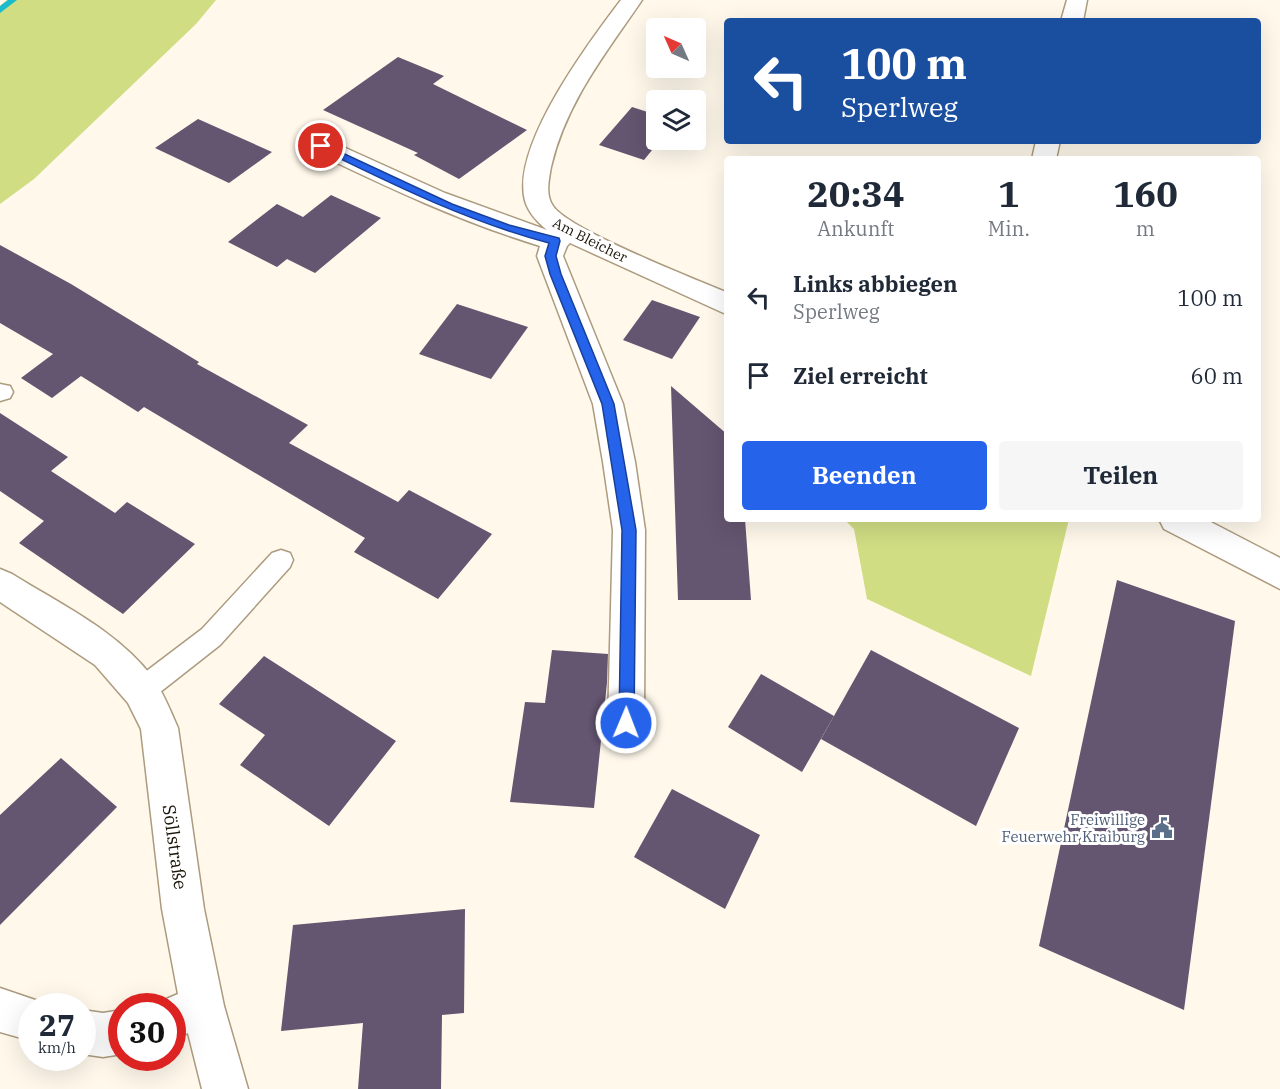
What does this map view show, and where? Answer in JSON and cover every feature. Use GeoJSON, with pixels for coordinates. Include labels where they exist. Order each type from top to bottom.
{"type":"FeatureCollection","features":[{"type":"Feature","properties":{"kind":"street","name":"Am Bleicher"},"geometry":{"type":"LineString","coordinates":[[632,0],[569,89],[545,142],[535,186],[537,202],[561,236],[724,303]]}},
{"type":"Feature","properties":{"kind":"street"},"geometry":{"type":"LineString","coordinates":[[1073,18],[1077,0]]}},
{"type":"Feature","properties":{"kind":"street"},"geometry":{"type":"LineString","coordinates":[[321,146],[448,206],[506,228],[561,236],[550,256],[608,404],[629,530],[626,723]]}},
{"type":"Feature","properties":{"kind":"street"},"geometry":{"type":"LineString","coordinates":[[1181,522],[1280,574]]}},
{"type":"Feature","properties":{"kind":"street","name":"Söllstraße"},"geometry":{"type":"LineString","coordinates":[[0,584],[108,654],[141,691],[159,728],[183,909],[187,1012],[225,1089]]}},
{"type":"Feature","properties":{"kind":"street"},"geometry":{"type":"LineString","coordinates":[[0,1010],[18,1015]]}},
{"type":"Feature","properties":{"kind":"lane"},"geometry":{"type":"LineString","coordinates":[[141,691],[211,637],[281,561]]}},
{"type":"Feature","properties":{"kind":"green space"},"geometry":{"type":"Polygon","coordinates":[[[7,0],[216,0],[196,24],[34,179],[0,204],[0,6],[7,0]]]}},
{"type":"Feature","properties":{"kind":"green space"},"geometry":{"type":"Polygon","coordinates":[[[847,522],[1068,522],[1031,676],[867,599],[854,529],[847,522]]]}},
{"type":"Feature","properties":{"kind":"building"},"geometry":{"type":"Polygon","coordinates":[[[398,57],[444,76],[433,84],[527,130],[459,179],[414,155],[418,153],[323,110],[398,57]]]}},
{"type":"Feature","properties":{"kind":"building"},"geometry":{"type":"Polygon","coordinates":[[[632,107],[646,111],[646,150],[652,150],[644,160],[599,145],[632,107]]]}},
{"type":"Feature","properties":{"kind":"building"},"geometry":{"type":"Polygon","coordinates":[[[198,119],[272,152],[229,183],[155,148],[198,119]]]}},
{"type":"Feature","properties":{"kind":"building"},"geometry":{"type":"Polygon","coordinates":[[[331,195],[381,218],[315,273],[287,259],[277,267],[228,242],[277,204],[303,217],[331,195]]]}},
{"type":"Feature","properties":{"kind":"building"},"geometry":{"type":"Polygon","coordinates":[[[0,245],[71,284],[199,362],[197,364],[308,425],[289,443],[398,502],[409,490],[492,534],[438,599],[354,552],[365,538],[144,407],[138,412],[81,376],[52,398],[21,378],[53,354],[0,323],[0,245]]]}},
{"type":"Feature","properties":{"kind":"building"},"geometry":{"type":"Polygon","coordinates":[[[652,300],[700,317],[672,359],[623,340],[652,300]]]}},
{"type":"Feature","properties":{"kind":"building"},"geometry":{"type":"Polygon","coordinates":[[[457,304],[528,327],[491,379],[419,354],[457,304]]]}},
{"type":"Feature","properties":{"kind":"building"},"geometry":{"type":"Polygon","coordinates":[[[671,386],[724,432],[724,522],[745,522],[751,600],[678,600],[671,386]]]}},
{"type":"Feature","properties":{"kind":"building"},"geometry":{"type":"Polygon","coordinates":[[[0,413],[68,457],[51,471],[115,513],[127,502],[195,544],[123,614],[19,543],[44,521],[0,491],[0,413]]]}},
{"type":"Feature","properties":{"kind":"building"},"geometry":{"type":"Polygon","coordinates":[[[1117,580],[1235,621],[1184,1010],[1039,946],[1117,580]]]}},
{"type":"Feature","properties":{"kind":"building"},"geometry":{"type":"Polygon","coordinates":[[[552,650],[608,654],[594,808],[510,802],[525,702],[545,703],[552,650]]]}},
{"type":"Feature","properties":{"kind":"building"},"geometry":{"type":"Polygon","coordinates":[[[871,650],[1019,728],[976,826],[821,739],[871,650]]]}},
{"type":"Feature","properties":{"kind":"building"},"geometry":{"type":"Polygon","coordinates":[[[264,656],[396,741],[329,826],[240,765],[265,735],[219,704],[264,656]]]}},
{"type":"Feature","properties":{"kind":"building"},"geometry":{"type":"Polygon","coordinates":[[[761,674],[834,716],[802,772],[728,727],[761,674]]]}},
{"type":"Feature","properties":{"kind":"building"},"geometry":{"type":"Polygon","coordinates":[[[61,758],[117,807],[0,925],[0,815],[61,758]]]}},
{"type":"Feature","properties":{"kind":"building"},"geometry":{"type":"Polygon","coordinates":[[[672,789],[760,835],[725,909],[634,857],[672,789]]]}},
{"type":"Feature","properties":{"kind":"building"},"geometry":{"type":"Polygon","coordinates":[[[465,909],[464,1013],[442,1015],[441,1089],[358,1089],[363,1023],[281,1031],[293,925],[465,909]]]}},
{"type":"Feature","properties":{"kind":"waterway"},"geometry":{"type":"LineString","coordinates":[[0,10],[13,0]]}},
{"type":"Feature","properties":{"kind":"place","name":"Freiwillige Feuerwehr Kraiburg"},"geometry":{"type":"Point","coordinates":[1162,828]}},
{"type":"Feature","properties":{"kind":"route"},"geometry":{"type":"LineString","coordinates":[[321,146],[448,206],[506,228],[555,241],[550,256],[579,337],[608,404],[619,462],[629,530],[626,723]]}}]}
